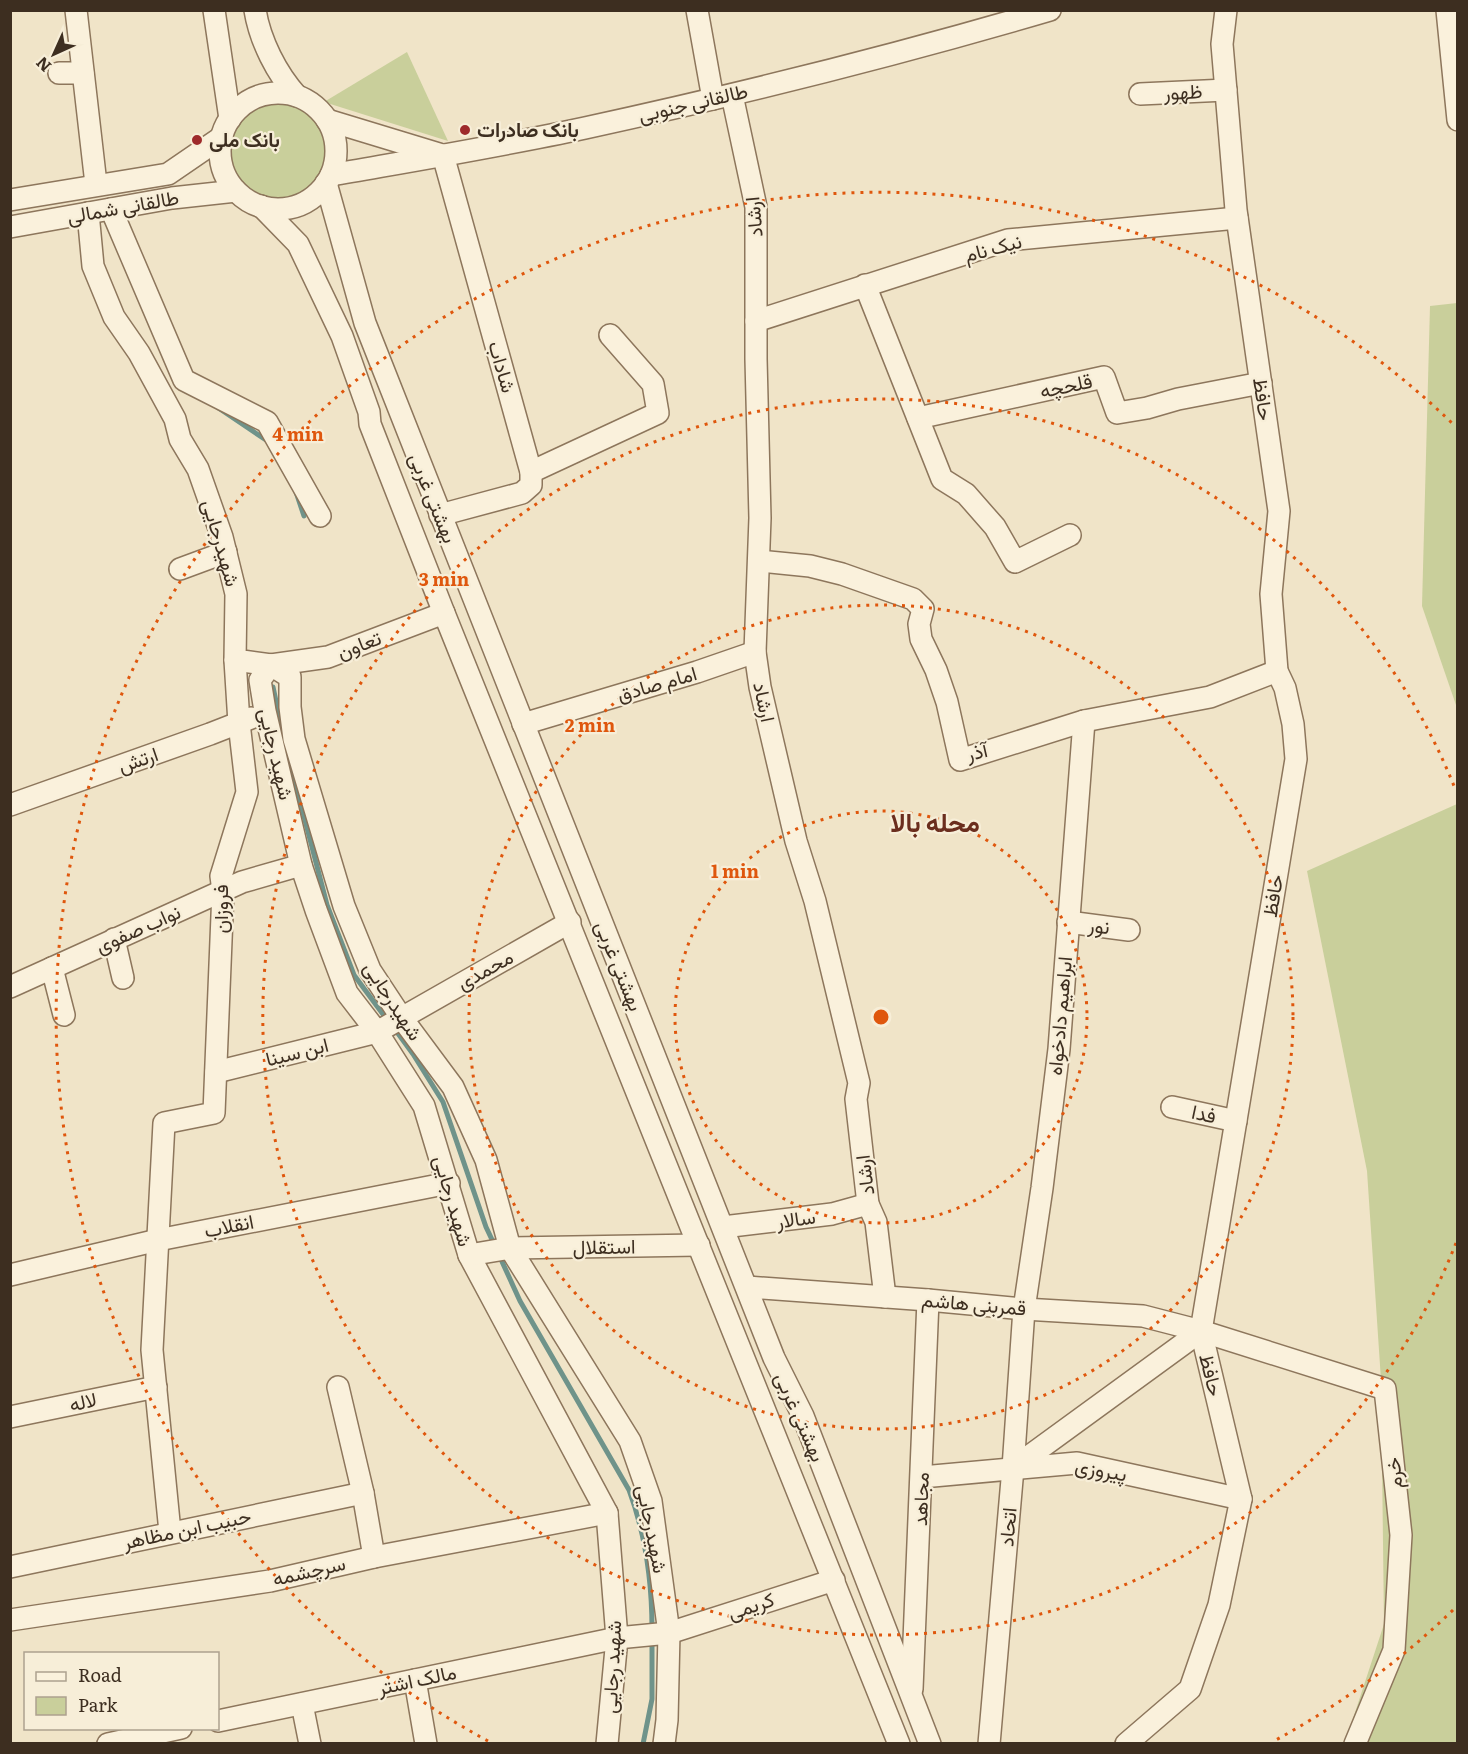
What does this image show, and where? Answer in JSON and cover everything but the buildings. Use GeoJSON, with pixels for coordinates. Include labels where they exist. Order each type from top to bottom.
{"type":"FeatureCollection","features":[{"type":"Feature","properties":{"kind":"street"},"geometry":{"type":"LineString","coordinates":[[76,10],[96,184]]}},
{"type":"Feature","properties":{"kind":"street"},"geometry":{"type":"LineString","coordinates":[[214,10],[226,128],[220,157],[225,175],[236,191],[248,200],[261,206],[278,209],[294,207],[309,200],[328,179],[336,157],[335,138],[327,120],[314,105],[297,96],[279,93],[259,96],[243,105],[226,128]]}},
{"type":"Feature","properties":{"kind":"street"},"geometry":{"type":"LineString","coordinates":[[255,10],[271,55],[285,82],[297,96]]}},
{"type":"Feature","properties":{"kind":"street","name":"ارشاد"},"geometry":{"type":"LineString","coordinates":[[697,10],[756,207],[760,518],[755,652],[760,687],[796,841],[815,901],[859,1083],[856,1099],[868,1204],[876,1222],[885,1297]]}},
{"type":"Feature","properties":{"kind":"street","name":"طالقانی جنوبی"},"geometry":{"type":"LineString","coordinates":[[328,179],[584,128],[723,97],[933,45],[1050,10]]}},
{"type":"Feature","properties":{"kind":"street","name":"حافظ"},"geometry":{"type":"LineString","coordinates":[[1126,1743],[1190,1689],[1219,1605],[1241,1499],[1201,1330],[1296,759],[1293,724],[1285,688],[1276,671],[1270,594],[1279,511],[1237,218],[1222,44],[1226,10]]}},
{"type":"Feature","properties":{"kind":"street"},"geometry":{"type":"LineString","coordinates":[[1448,10],[1458,120]]}},
{"type":"Feature","properties":{"kind":"street"},"geometry":{"type":"LineString","coordinates":[[59,73],[83,73]]}},
{"type":"Feature","properties":{"kind":"street","name":"ظهور"},"geometry":{"type":"LineString","coordinates":[[1140,94],[1226,90]]}},
{"type":"Feature","properties":{"kind":"street"},"geometry":{"type":"LineString","coordinates":[[327,120],[443,155]]}},
{"type":"Feature","properties":{"kind":"street","name":"طالقانی شمالی"},"geometry":{"type":"LineString","coordinates":[[10,200],[96,184],[168,174],[226,128]]}},
{"type":"Feature","properties":{"kind":"street","name":"شاداب"},"geometry":{"type":"LineString","coordinates":[[443,155],[531,472]]}},
{"type":"Feature","properties":{"kind":"street","name":"بهشتی غربی"},"geometry":{"type":"LineString","coordinates":[[328,179],[365,323],[774,1358],[802,1416],[930,1743]]}},
{"type":"Feature","properties":{"kind":"street","name":"طالقانی شمالی"},"geometry":{"type":"LineString","coordinates":[[10,227],[172,198],[236,191]]}},
{"type":"Feature","properties":{"kind":"street","name":"بهشتی غربی"},"geometry":{"type":"LineString","coordinates":[[261,206],[298,244],[342,336],[369,412],[370,424],[444,613],[899,1743]]}},
{"type":"Feature","properties":{"kind":"street"},"geometry":{"type":"LineString","coordinates":[[111,209],[184,380],[267,422],[320,516]]}},
{"type":"Feature","properties":{"kind":"street","name":"شهیدرجایی"},"geometry":{"type":"LineString","coordinates":[[88,213],[93,266],[114,317],[139,353],[175,419],[180,439],[198,469],[226,552],[236,594],[236,660]]}},
{"type":"Feature","properties":{"kind":"street","name":"نیک نام"},"geometry":{"type":"LineString","coordinates":[[756,321],[1008,240],[1237,218]]}},
{"type":"Feature","properties":{"kind":"street"},"geometry":{"type":"LineString","coordinates":[[865,285],[942,479],[966,494],[995,527],[1015,562],[1070,535]]}},
{"type":"Feature","properties":{"kind":"street"},"geometry":{"type":"LineString","coordinates":[[440,515],[522,493],[531,485],[531,472],[658,413],[653,384],[610,335]]}},
{"type":"Feature","properties":{"kind":"street","name":"قلحچه"},"geometry":{"type":"LineString","coordinates":[[918,418],[1104,377],[1117,412],[1147,408],[1178,399],[1261,382]]}},
{"type":"Feature","properties":{"kind":"street"},"geometry":{"type":"LineString","coordinates":[[180,568],[226,552]]}},
{"type":"Feature","properties":{"kind":"street","name":"آذر"},"geometry":{"type":"LineString","coordinates":[[759,561],[810,566],[884,587],[913,598],[923,609],[919,624],[921,639],[936,669],[947,702],[960,759],[1084,721],[1210,697],[1276,671]]}},
{"type":"Feature","properties":{"kind":"street","name":"تعاون"},"geometry":{"type":"LineString","coordinates":[[271,665],[328,657],[444,613]]}},
{"type":"Feature","properties":{"kind":"street","name":"امام صادق"},"geometry":{"type":"LineString","coordinates":[[523,724],[697,672],[755,652]]}},
{"type":"Feature","properties":{"kind":"street"},"geometry":{"type":"LineString","coordinates":[[236,660],[271,665]]}},
{"type":"Feature","properties":{"kind":"street","name":"فروزان"},"geometry":{"type":"LineString","coordinates":[[158,1240],[164,1123],[214,1113],[223,891],[220,876],[247,792],[239,723],[236,660]]}},
{"type":"Feature","properties":{"kind":"street","name":"شهیدرجایی"},"geometry":{"type":"LineString","coordinates":[[271,665],[290,677],[290,707],[294,739],[344,906],[370,970],[453,1088],[486,1160],[510,1248],[630,1441],[651,1502],[669,1633],[667,1720],[664,1743]]}},
{"type":"Feature","properties":{"kind":"street","name":"شهید رجایی"},"geometry":{"type":"LineString","coordinates":[[271,665],[260,680],[265,711],[301,865],[347,993],[377,1032],[424,1106],[469,1255],[607,1513],[617,1638],[607,1743]]}},
{"type":"Feature","properties":{"kind":"street","name":"ارتش"},"geometry":{"type":"LineString","coordinates":[[10,805],[239,723],[265,711]]}},
{"type":"Feature","properties":{"kind":"street","name":"ابراهیم دادخواه"},"geometry":{"type":"LineString","coordinates":[[1024,1310],[1059,1048],[1084,721]]}},
{"type":"Feature","properties":{"kind":"street","name":"نواب صفوی"},"geometry":{"type":"LineString","coordinates":[[10,987],[242,882],[301,865]]}},
{"type":"Feature","properties":{"kind":"street","name":"محمدی"},"geometry":{"type":"LineString","coordinates":[[377,1032],[570,922]]}},
{"type":"Feature","properties":{"kind":"street","name":"نور"},"geometry":{"type":"LineString","coordinates":[[1068,922],[1129,930]]}},
{"type":"Feature","properties":{"kind":"street"},"geometry":{"type":"LineString","coordinates":[[114,939],[123,978]]}},
{"type":"Feature","properties":{"kind":"street"},"geometry":{"type":"LineString","coordinates":[[52,968],[64,1015]]}},
{"type":"Feature","properties":{"kind":"street","name":"ابن سینا"},"geometry":{"type":"LineString","coordinates":[[216,1072],[377,1032]]}},
{"type":"Feature","properties":{"kind":"street"},"geometry":{"type":"LineString","coordinates":[[628,1069],[656,1058]]}},
{"type":"Feature","properties":{"kind":"street","name":"فدا"},"geometry":{"type":"LineString","coordinates":[[1172,1107],[1236,1121]]}},
{"type":"Feature","properties":{"kind":"street","name":"انقلاب"},"geometry":{"type":"LineString","coordinates":[[10,1275],[158,1240],[449,1183]]}},
{"type":"Feature","properties":{"kind":"street","name":"سالار"},"geometry":{"type":"LineString","coordinates":[[723,1227],[832,1214],[868,1204]]}},
{"type":"Feature","properties":{"kind":"street"},"geometry":{"type":"LineString","coordinates":[[158,1240],[152,1350],[170,1532]]}},
{"type":"Feature","properties":{"kind":"street","name":"استقلال"},"geometry":{"type":"LineString","coordinates":[[469,1255],[510,1248],[699,1245]]}},
{"type":"Feature","properties":{"kind":"street","name":"قمربنی هاشم"},"geometry":{"type":"LineString","coordinates":[[747,1287],[928,1300],[1024,1310],[1143,1316],[1201,1330]]}},
{"type":"Feature","properties":{"kind":"street","name":"مجاهد"},"geometry":{"type":"LineString","coordinates":[[912,1699],[928,1300]]}},
{"type":"Feature","properties":{"kind":"street","name":"اتحاد"},"geometry":{"type":"LineString","coordinates":[[989,1743],[1024,1310]]}},
{"type":"Feature","properties":{"kind":"street"},"geometry":{"type":"LineString","coordinates":[[1013,1468],[1201,1330]]}},
{"type":"Feature","properties":{"kind":"street","name":"خرم"},"geometry":{"type":"LineString","coordinates":[[1201,1330],[1385,1389],[1401,1535],[1394,1650],[1355,1743]]}},
{"type":"Feature","properties":{"kind":"street","name":"لاله"},"geometry":{"type":"LineString","coordinates":[[10,1417],[156,1387]]}},
{"type":"Feature","properties":{"kind":"street"},"geometry":{"type":"LineString","coordinates":[[338,1387],[363,1493],[374,1557]]}},
{"type":"Feature","properties":{"kind":"street","name":"پیروزی"},"geometry":{"type":"LineString","coordinates":[[922,1477],[1077,1463],[1241,1499]]}},
{"type":"Feature","properties":{"kind":"street","name":"حبیب ابن مظاهر"},"geometry":{"type":"LineString","coordinates":[[10,1567],[363,1493]]}},
{"type":"Feature","properties":{"kind":"street","name":"سرچشمه"},"geometry":{"type":"LineString","coordinates":[[10,1620],[270,1581],[374,1557],[607,1513]]}},
{"type":"Feature","properties":{"kind":"street","name":"کریمی"},"geometry":{"type":"LineString","coordinates":[[617,1638],[669,1633],[834,1580]]}},
{"type":"Feature","properties":{"kind":"street","name":"مالک اشتر"},"geometry":{"type":"LineString","coordinates":[[219,1721],[617,1638]]}},
{"type":"Feature","properties":{"kind":"street"},"geometry":{"type":"LineString","coordinates":[[415,1680],[426,1743]]}},
{"type":"Feature","properties":{"kind":"street"},"geometry":{"type":"LineString","coordinates":[[302,1704],[310,1743]]}},
{"type":"Feature","properties":{"kind":"street"},"geometry":{"type":"LineString","coordinates":[[108,1743],[171,1730]]}},
{"type":"Feature","properties":{"kind":"green space"},"geometry":{"type":"Polygon","coordinates":[[[407,52],[448,141],[324,102],[407,52]]]}},
{"type":"Feature","properties":{"kind":"green space"},"geometry":{"type":"Polygon","coordinates":[[[278,100],[297,104],[312,115],[323,130],[327,149],[323,168],[312,183],[297,194],[278,198],[259,194],[244,183],[233,168],[229,149],[233,130],[244,115],[259,104],[278,100]]]}},
{"type":"Feature","properties":{"kind":"green space"},"geometry":{"type":"Polygon","coordinates":[[[1458,303],[1457,708],[1422,606],[1430,306],[1458,303]]]}},
{"type":"Feature","properties":{"kind":"green space"},"geometry":{"type":"Polygon","coordinates":[[[1457,804],[1457,1743],[1345,1743],[1384,1624],[1381,1380],[1367,1171],[1307,871],[1457,804]]]}},
{"type":"Feature","properties":{"kind":"waterway"},"geometry":{"type":"LineString","coordinates":[[217,407],[269,442]]}},
{"type":"Feature","properties":{"kind":"waterway"},"geometry":{"type":"LineString","coordinates":[[296,492],[304,516]]}},
{"type":"Feature","properties":{"kind":"waterway"},"geometry":{"type":"LineString","coordinates":[[273,687],[283,734]]}},
{"type":"Feature","properties":{"kind":"waterway"},"geometry":{"type":"LineString","coordinates":[[288,754],[327,905],[354,975],[388,1021]]}},
{"type":"Feature","properties":{"kind":"waterway"},"geometry":{"type":"LineString","coordinates":[[394,1028],[443,1102],[486,1227],[495,1246]]}},
{"type":"Feature","properties":{"kind":"waterway"},"geometry":{"type":"LineString","coordinates":[[499,1255],[520,1301],[629,1490],[635,1506],[646,1558],[651,1594],[652,1629]]}},
{"type":"Feature","properties":{"kind":"waterway"},"geometry":{"type":"LineString","coordinates":[[643,1744],[652,1699],[652,1638]]}},
{"type":"Feature","properties":{"kind":"place","name":"بانک صادرات"},"geometry":{"type":"Point","coordinates":[465,130]}},
{"type":"Feature","properties":{"kind":"place","name":"بانک ملی"},"geometry":{"type":"Point","coordinates":[197,140]}},
{"type":"Feature","properties":{"kind":"district","name":"محله بالا"},"geometry":{"type":"Point","coordinates":[935,823]}}]}
